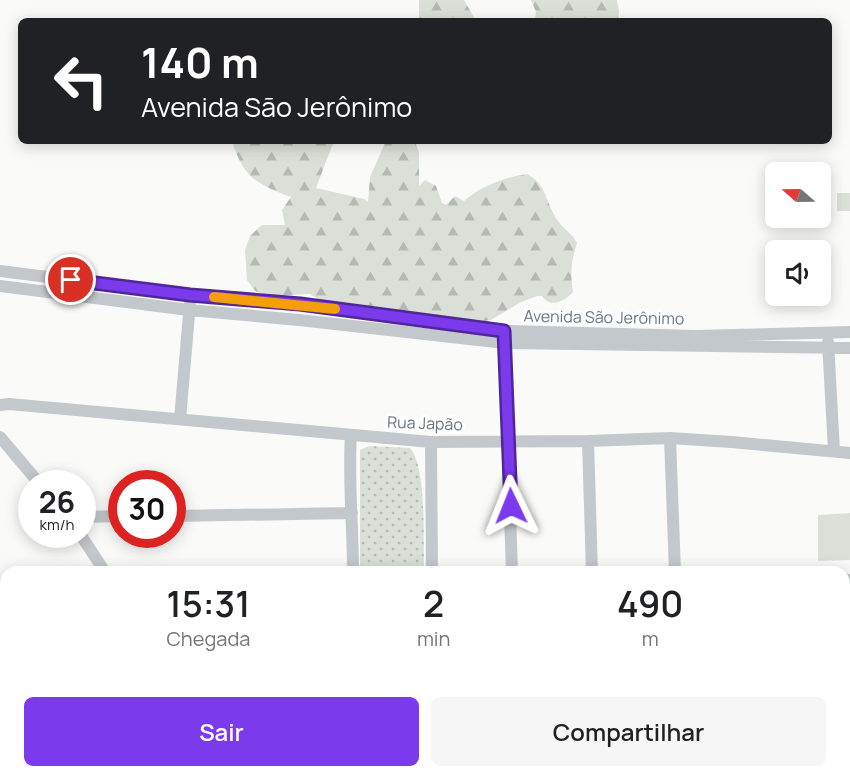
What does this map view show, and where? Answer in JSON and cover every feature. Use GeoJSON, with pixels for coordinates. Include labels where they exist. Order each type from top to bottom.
{"type":"FeatureCollection","features":[{"type":"Feature","properties":{"kind":"street","name":"Avenida São Jerônimo"},"geometry":{"type":"LineString","coordinates":[[0,271],[190,295],[321,307],[505,337],[850,332]]}},
{"type":"Feature","properties":{"kind":"street","name":"Avenida São Jerônimo"},"geometry":{"type":"LineString","coordinates":[[0,286],[189,310],[505,337],[850,348]]}},
{"type":"Feature","properties":{"kind":"street"},"geometry":{"type":"LineString","coordinates":[[180,419],[190,295]]}},
{"type":"Feature","properties":{"kind":"street"},"geometry":{"type":"LineString","coordinates":[[320,322],[321,307]]}},
{"type":"Feature","properties":{"kind":"street"},"geometry":{"type":"LineString","coordinates":[[828,333],[834,451]]}},
{"type":"Feature","properties":{"kind":"street"},"geometry":{"type":"LineString","coordinates":[[505,337],[512,566]]}},
{"type":"Feature","properties":{"kind":"street","name":"Rua Japão"},"geometry":{"type":"LineString","coordinates":[[0,405],[431,442],[670,438],[850,453]]}},
{"type":"Feature","properties":{"kind":"street"},"geometry":{"type":"LineString","coordinates":[[351,435],[349,456],[353,566]]}},
{"type":"Feature","properties":{"kind":"street"},"geometry":{"type":"LineString","coordinates":[[0,437],[28,470]]}},
{"type":"Feature","properties":{"kind":"street"},"geometry":{"type":"LineString","coordinates":[[670,438],[675,566]]}},
{"type":"Feature","properties":{"kind":"street"},"geometry":{"type":"LineString","coordinates":[[588,441],[592,566]]}},
{"type":"Feature","properties":{"kind":"street"},"geometry":{"type":"LineString","coordinates":[[431,442],[432,566]]}},
{"type":"Feature","properties":{"kind":"street"},"geometry":{"type":"LineString","coordinates":[[186,516],[352,513]]}},
{"type":"Feature","properties":{"kind":"street"},"geometry":{"type":"LineString","coordinates":[[89,548],[101,566]]}},
{"type":"Feature","properties":{"kind":"green space"},"geometry":{"type":"Polygon","coordinates":[[[419,0],[464,0],[474,18],[419,18],[419,0]]]}},
{"type":"Feature","properties":{"kind":"green space"},"geometry":{"type":"Polygon","coordinates":[[[531,0],[617,0],[619,11],[618,18],[535,18],[536,12],[531,0]]]}},
{"type":"Feature","properties":{"kind":"green space"},"geometry":{"type":"Polygon","coordinates":[[[233,144],[334,144],[316,188],[364,199],[368,202],[370,177],[385,144],[416,144],[419,153],[419,186],[425,180],[436,186],[442,203],[446,205],[455,196],[464,201],[494,183],[527,174],[539,183],[554,215],[577,243],[572,267],[573,292],[562,301],[554,303],[542,296],[537,296],[519,303],[491,320],[467,324],[323,302],[310,294],[269,296],[255,291],[247,280],[245,250],[250,236],[262,225],[285,225],[282,210],[291,197],[253,178],[241,164],[233,144]]]}},
{"type":"Feature","properties":{"kind":"green space"},"geometry":{"type":"Polygon","coordinates":[[[837,193],[850,193],[850,211],[837,211],[837,193]]]}},
{"type":"Feature","properties":{"kind":"green space"},"geometry":{"type":"Polygon","coordinates":[[[369,446],[410,448],[419,471],[422,487],[424,566],[360,566],[360,450],[369,446]]]}},
{"type":"Feature","properties":{"kind":"green space"},"geometry":{"type":"Polygon","coordinates":[[[850,513],[850,560],[818,561],[818,515],[850,513]]]}},
{"type":"Feature","properties":{"kind":"slow traffic"},"geometry":{"type":"LineString","coordinates":[[214,297],[335,309]]}},
{"type":"Feature","properties":{"kind":"route"},"geometry":{"type":"LineString","coordinates":[[71,280],[190,295],[300,304],[504,331],[511,506]]}}]}
